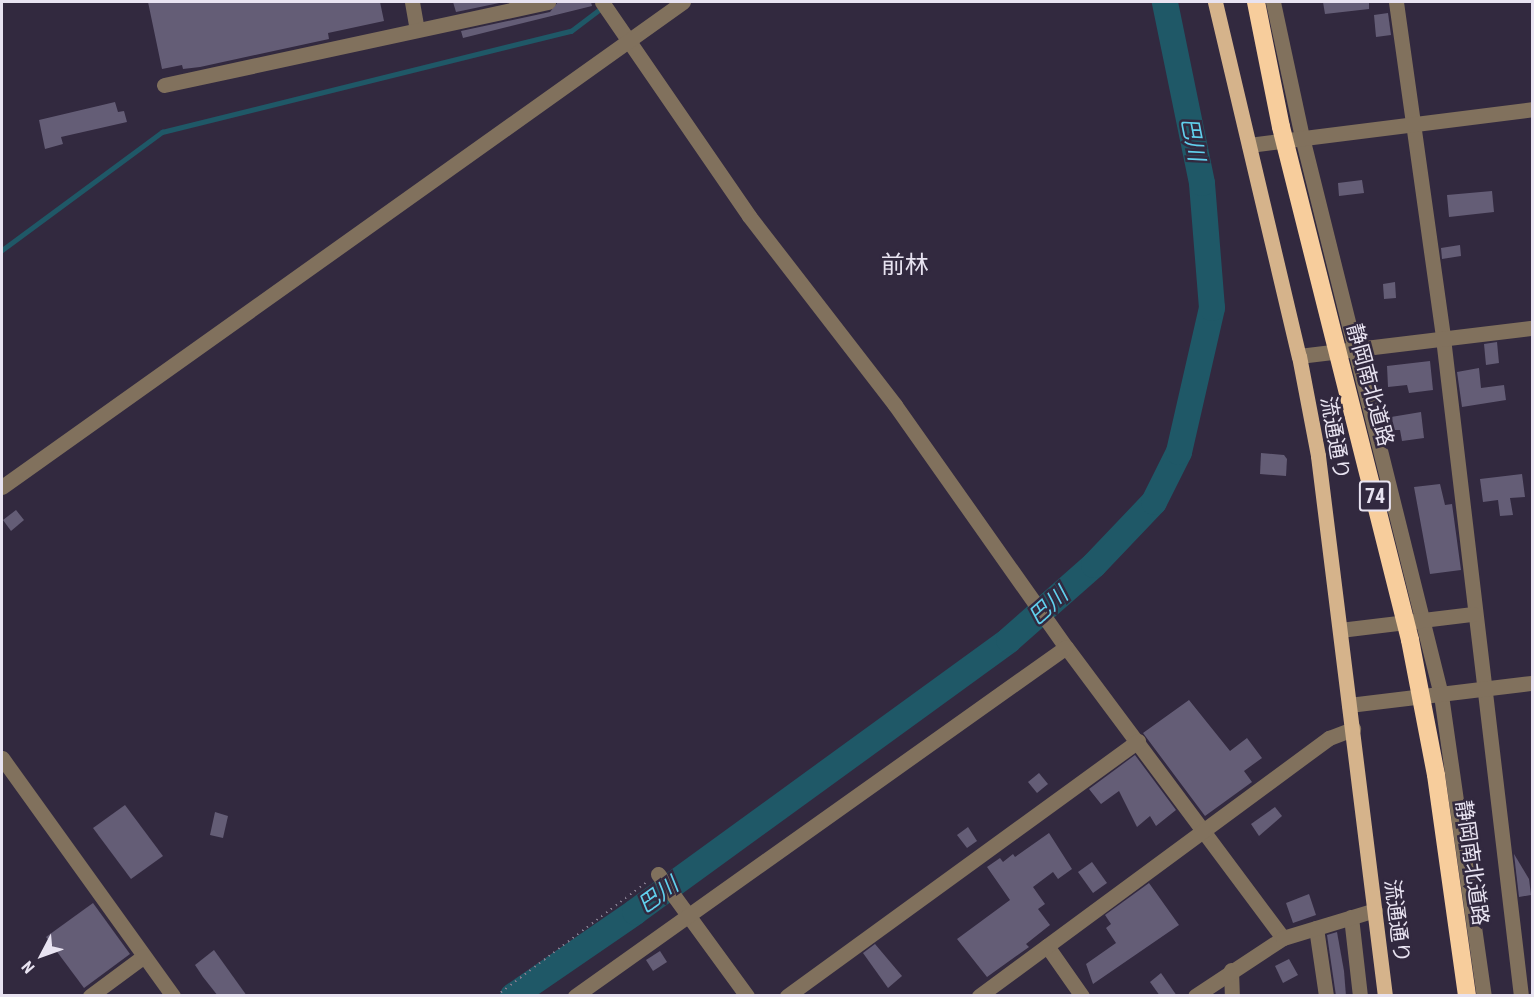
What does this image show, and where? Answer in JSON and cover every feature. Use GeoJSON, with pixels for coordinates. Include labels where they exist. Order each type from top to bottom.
{"type":"FeatureCollection","features":[{"type":"Feature","properties":{"kind":"highway","name":"静岡南北道路"},"geometry":{"type":"LineString","coordinates":[[1256,2],[1281,127],[1410,640],[1436,775],[1467,996]]}},
{"type":"Feature","properties":{"kind":"highway","name":"静岡南北道路"},"geometry":{"type":"LineString","coordinates":[[1264,2],[1306,199],[1417,638],[1444,774],[1475,996]]}},
{"type":"Feature","properties":{"kind":"main road","name":"流通通り"},"geometry":{"type":"LineString","coordinates":[[1215,2],[1299,356],[1318,456],[1386,996]]}},
{"type":"Feature","properties":{"kind":"street"},"geometry":{"type":"LineString","coordinates":[[412,2],[417,29]]}},
{"type":"Feature","properties":{"kind":"street"},"geometry":{"type":"LineString","coordinates":[[164,85],[548,2]]}},
{"type":"Feature","properties":{"kind":"street"},"geometry":{"type":"LineString","coordinates":[[602,2],[749,216],[895,405],[1066,647],[1283,938]]}},
{"type":"Feature","properties":{"kind":"street"},"geometry":{"type":"LineString","coordinates":[[2,486],[683,2]]}},
{"type":"Feature","properties":{"kind":"street"},"geometry":{"type":"LineString","coordinates":[[1273,2],[1302,137],[1441,695],[1484,996]]}},
{"type":"Feature","properties":{"kind":"street"},"geometry":{"type":"LineString","coordinates":[[1396,2],[1443,338],[1482,690],[1521,996]]}},
{"type":"Feature","properties":{"kind":"street"},"geometry":{"type":"LineString","coordinates":[[1249,145],[1533,109]]}},
{"type":"Feature","properties":{"kind":"street"},"geometry":{"type":"LineString","coordinates":[[1299,356],[1533,328]]}},
{"type":"Feature","properties":{"kind":"street"},"geometry":{"type":"LineString","coordinates":[[1340,630],[1473,614]]}},
{"type":"Feature","properties":{"kind":"street"},"geometry":{"type":"LineString","coordinates":[[575,996],[1066,647]]}},
{"type":"Feature","properties":{"kind":"street"},"geometry":{"type":"LineString","coordinates":[[1349,705],[1533,683]]}},
{"type":"Feature","properties":{"kind":"street"},"geometry":{"type":"LineString","coordinates":[[979,996],[1329,738],[1353,729]]}},
{"type":"Feature","properties":{"kind":"street"},"geometry":{"type":"LineString","coordinates":[[787,996],[1138,741]]}},
{"type":"Feature","properties":{"kind":"street"},"geometry":{"type":"LineString","coordinates":[[3,763],[173,996]]}},
{"type":"Feature","properties":{"kind":"street"},"geometry":{"type":"LineString","coordinates":[[658,874],[747,996]]}},
{"type":"Feature","properties":{"kind":"street"},"geometry":{"type":"LineString","coordinates":[[1195,996],[1231,970],[1283,938],[1375,910]]}},
{"type":"Feature","properties":{"kind":"street"},"geometry":{"type":"LineString","coordinates":[[1352,917],[1360,996]]}},
{"type":"Feature","properties":{"kind":"street"},"geometry":{"type":"LineString","coordinates":[[1316,928],[1326,996]]}},
{"type":"Feature","properties":{"kind":"street"},"geometry":{"type":"LineString","coordinates":[[1047,946],[1082,996]]}},
{"type":"Feature","properties":{"kind":"street"},"geometry":{"type":"LineString","coordinates":[[90,996],[144,956]]}},
{"type":"Feature","properties":{"kind":"street"},"geometry":{"type":"LineString","coordinates":[[1231,970],[1232,996]]}},
{"type":"Feature","properties":{"kind":"path"},"geometry":{"type":"LineString","coordinates":[[496,996],[658,874]]}},
{"type":"Feature","properties":{"kind":"building"},"geometry":{"type":"Polygon","coordinates":[[[148,2],[380,2],[384,21],[328,33],[329,39],[200,67],[183,69],[182,65],[162,69],[148,2]]]}},
{"type":"Feature","properties":{"kind":"building"},"geometry":{"type":"Polygon","coordinates":[[[453,2],[504,2],[456,12],[453,2]]]}},
{"type":"Feature","properties":{"kind":"building"},"geometry":{"type":"Polygon","coordinates":[[[558,2],[591,2],[592,6],[463,38],[461,31],[550,12],[558,2]]]}},
{"type":"Feature","properties":{"kind":"building"},"geometry":{"type":"Polygon","coordinates":[[[1323,2],[1369,2],[1369,9],[1325,14],[1323,2]]]}},
{"type":"Feature","properties":{"kind":"building"},"geometry":{"type":"Polygon","coordinates":[[[1388,13],[1391,35],[1376,37],[1374,15],[1388,13]]]}},
{"type":"Feature","properties":{"kind":"building"},"geometry":{"type":"Polygon","coordinates":[[[115,102],[118,112],[124,111],[127,122],[61,137],[63,144],[45,149],[39,120],[115,102]]]}},
{"type":"Feature","properties":{"kind":"building"},"geometry":{"type":"Polygon","coordinates":[[[1362,180],[1364,193],[1339,196],[1338,183],[1362,180]]]}},
{"type":"Feature","properties":{"kind":"building"},"geometry":{"type":"Polygon","coordinates":[[[1492,191],[1494,212],[1449,217],[1447,195],[1492,191]]]}},
{"type":"Feature","properties":{"kind":"building"},"geometry":{"type":"Polygon","coordinates":[[[1460,245],[1461,256],[1442,259],[1441,248],[1460,245]]]}},
{"type":"Feature","properties":{"kind":"building"},"geometry":{"type":"Polygon","coordinates":[[[1395,282],[1396,298],[1384,299],[1383,284],[1395,282]]]}},
{"type":"Feature","properties":{"kind":"building"},"geometry":{"type":"Polygon","coordinates":[[[1497,342],[1499,363],[1486,365],[1484,344],[1497,342]]]}},
{"type":"Feature","properties":{"kind":"building"},"geometry":{"type":"Polygon","coordinates":[[[1430,361],[1433,390],[1409,393],[1407,385],[1388,387],[1387,366],[1430,361]]]}},
{"type":"Feature","properties":{"kind":"building"},"geometry":{"type":"Polygon","coordinates":[[[1479,368],[1481,388],[1504,385],[1506,400],[1462,407],[1457,372],[1479,368]]]}},
{"type":"Feature","properties":{"kind":"building"},"geometry":{"type":"Polygon","coordinates":[[[1421,412],[1424,438],[1402,441],[1400,430],[1393,430],[1391,417],[1421,412]]]}},
{"type":"Feature","properties":{"kind":"building"},"geometry":{"type":"Polygon","coordinates":[[[1261,453],[1284,455],[1287,459],[1286,476],[1260,474],[1261,453]]]}},
{"type":"Feature","properties":{"kind":"building"},"geometry":{"type":"Polygon","coordinates":[[[1522,474],[1525,497],[1510,498],[1513,515],[1500,516],[1498,500],[1483,502],[1480,479],[1522,474]]]}},
{"type":"Feature","properties":{"kind":"building"},"geometry":{"type":"Polygon","coordinates":[[[1440,484],[1445,505],[1452,504],[1461,570],[1430,574],[1414,487],[1440,484]]]}},
{"type":"Feature","properties":{"kind":"building"},"geometry":{"type":"Polygon","coordinates":[[[16,510],[24,520],[11,531],[3,520],[16,510]]]}},
{"type":"Feature","properties":{"kind":"building"},"geometry":{"type":"Polygon","coordinates":[[[1189,700],[1230,751],[1247,738],[1262,758],[1244,771],[1252,782],[1205,816],[1143,733],[1189,700]]]}},
{"type":"Feature","properties":{"kind":"building"},"geometry":{"type":"Polygon","coordinates":[[[1135,755],[1176,810],[1156,826],[1150,816],[1137,827],[1119,791],[1101,804],[1089,789],[1135,755]]]}},
{"type":"Feature","properties":{"kind":"building"},"geometry":{"type":"Polygon","coordinates":[[[1039,773],[1048,784],[1037,793],[1028,782],[1039,773]]]}},
{"type":"Feature","properties":{"kind":"building"},"geometry":{"type":"Polygon","coordinates":[[[125,805],[163,856],[131,879],[93,828],[125,805]]]}},
{"type":"Feature","properties":{"kind":"building"},"geometry":{"type":"Polygon","coordinates":[[[1275,807],[1282,816],[1259,836],[1251,824],[1275,807]]]}},
{"type":"Feature","properties":{"kind":"building"},"geometry":{"type":"Polygon","coordinates":[[[215,812],[228,816],[223,838],[210,835],[215,812]]]}},
{"type":"Feature","properties":{"kind":"building"},"geometry":{"type":"Polygon","coordinates":[[[968,827],[977,841],[967,848],[957,835],[968,827]]]}},
{"type":"Feature","properties":{"kind":"building"},"geometry":{"type":"Polygon","coordinates":[[[1049,833],[1072,869],[1058,879],[1053,872],[1033,887],[1045,904],[1038,909],[1050,925],[1026,944],[1029,947],[987,977],[957,939],[1010,900],[987,867],[1000,858],[1003,862],[1013,854],[1015,857],[1049,833]]]}},
{"type":"Feature","properties":{"kind":"building"},"geometry":{"type":"Polygon","coordinates":[[[1514,854],[1529,879],[1531,895],[1519,897],[1514,854]]]}},
{"type":"Feature","properties":{"kind":"building"},"geometry":{"type":"Polygon","coordinates":[[[1092,862],[1107,883],[1093,893],[1078,872],[1092,862]]]}},
{"type":"Feature","properties":{"kind":"building"},"geometry":{"type":"Polygon","coordinates":[[[1149,883],[1179,925],[1093,984],[1086,964],[1116,943],[1106,928],[1111,924],[1105,915],[1149,883]]]}},
{"type":"Feature","properties":{"kind":"building"},"geometry":{"type":"Polygon","coordinates":[[[1309,894],[1316,915],[1293,923],[1286,903],[1309,894]]]}},
{"type":"Feature","properties":{"kind":"building"},"geometry":{"type":"Polygon","coordinates":[[[93,903],[130,954],[84,988],[46,937],[93,903]]]}},
{"type":"Feature","properties":{"kind":"building"},"geometry":{"type":"Polygon","coordinates":[[[1337,932],[1346,996],[1336,996],[1327,935],[1337,932]]]}},
{"type":"Feature","properties":{"kind":"building"},"geometry":{"type":"Polygon","coordinates":[[[875,944],[902,976],[888,988],[863,953],[875,944]]]}},
{"type":"Feature","properties":{"kind":"building"},"geometry":{"type":"Polygon","coordinates":[[[214,950],[247,996],[218,996],[203,977],[195,965],[214,950]]]}},
{"type":"Feature","properties":{"kind":"building"},"geometry":{"type":"Polygon","coordinates":[[[660,951],[667,962],[653,971],[646,960],[660,951]]]}},
{"type":"Feature","properties":{"kind":"building"},"geometry":{"type":"Polygon","coordinates":[[[1289,959],[1298,975],[1283,983],[1275,966],[1289,959]]]}},
{"type":"Feature","properties":{"kind":"building"},"geometry":{"type":"Polygon","coordinates":[[[1161,973],[1177,996],[1160,996],[1150,982],[1161,973]]]}},
{"type":"Feature","properties":{"kind":"waterway","name":"巴川"},"geometry":{"type":"LineString","coordinates":[[513,996],[635,912],[1009,640],[1094,565],[1154,502],[1179,452],[1212,308],[1202,183],[1165,2]]}},
{"type":"Feature","properties":{"kind":"waterway"},"geometry":{"type":"LineString","coordinates":[[2,250],[162,132],[571,31],[603,7]]}},
{"type":"Feature","properties":{"kind":"district","name":"前林"},"geometry":{"type":"Point","coordinates":[905,266]}}]}
